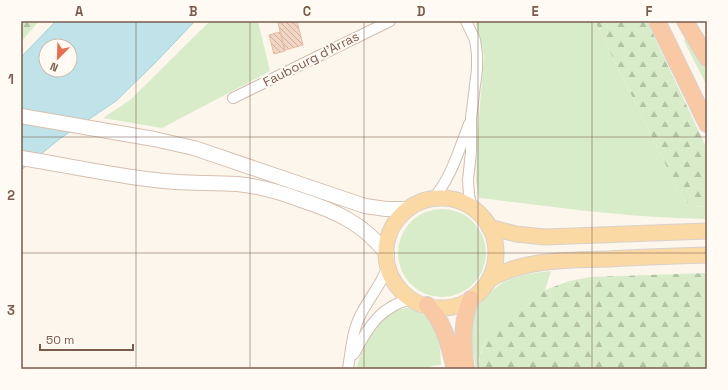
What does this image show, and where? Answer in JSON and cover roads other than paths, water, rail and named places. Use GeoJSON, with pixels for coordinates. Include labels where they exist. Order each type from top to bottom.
{"type":"FeatureCollection","features":[{"type":"Feature","properties":{"kind":"highway"},"geometry":{"type":"LineString","coordinates":[[657,21],[707,124]]}},
{"type":"Feature","properties":{"kind":"highway"},"geometry":{"type":"LineString","coordinates":[[667,21],[707,104]]}},
{"type":"Feature","properties":{"kind":"highway"},"geometry":{"type":"LineString","coordinates":[[685,21],[707,58]]}},
{"type":"Feature","properties":{"kind":"highway"},"geometry":{"type":"LineString","coordinates":[[466,369],[464,352],[464,325],[471,298]]}},
{"type":"Feature","properties":{"kind":"highway"},"geometry":{"type":"LineString","coordinates":[[420,302],[434,313],[444,329],[455,369]]}},
{"type":"Feature","properties":{"kind":"main road"},"geometry":{"type":"LineString","coordinates":[[21,116],[120,132],[203,150],[364,206],[379,209],[409,209]]}},
{"type":"Feature","properties":{"kind":"main road"},"geometry":{"type":"LineString","coordinates":[[21,158],[148,180],[238,184],[274,191],[315,204],[340,214],[368,233],[388,260]]}},
{"type":"Feature","properties":{"kind":"main road"},"geometry":{"type":"LineString","coordinates":[[489,280],[493,270],[496,254],[494,237],[483,218],[472,208],[456,200],[445,198],[433,199],[409,209],[401,216],[392,229],[388,243],[388,260],[392,276],[397,285],[404,293],[420,302],[447,307],[457,305],[471,298],[479,292],[489,280],[496,275],[511,269],[545,263],[707,254]]}},
{"type":"Feature","properties":{"kind":"main road"},"geometry":{"type":"LineString","coordinates":[[489,227],[516,234],[545,237],[707,230]]}},
{"type":"Feature","properties":{"kind":"street","name":"Faubourg d'Arras"},"geometry":{"type":"LineString","coordinates":[[233,98],[390,21]]}},
{"type":"Feature","properties":{"kind":"street"},"geometry":{"type":"LineString","coordinates":[[466,21],[475,40],[477,54],[477,69],[471,118],[471,148],[468,180],[472,208]]}},
{"type":"Feature","properties":{"kind":"street"},"geometry":{"type":"LineString","coordinates":[[433,199],[447,178],[471,118]]}},
{"type":"Feature","properties":{"kind":"street"},"geometry":{"type":"LineString","coordinates":[[349,366],[354,334],[358,321],[365,307],[382,282],[388,260]]}},
{"type":"Feature","properties":{"kind":"street"},"geometry":{"type":"LineString","coordinates":[[349,366],[364,335],[377,318],[393,305],[420,302]]}},
{"type":"Feature","properties":{"kind":"water"},"geometry":{"type":"Polygon","coordinates":[[[56,21],[195,21],[116,101],[61,138],[21,170],[21,57],[38,40],[38,78],[78,78],[78,38],[39,38],[56,21]]]}}]}
